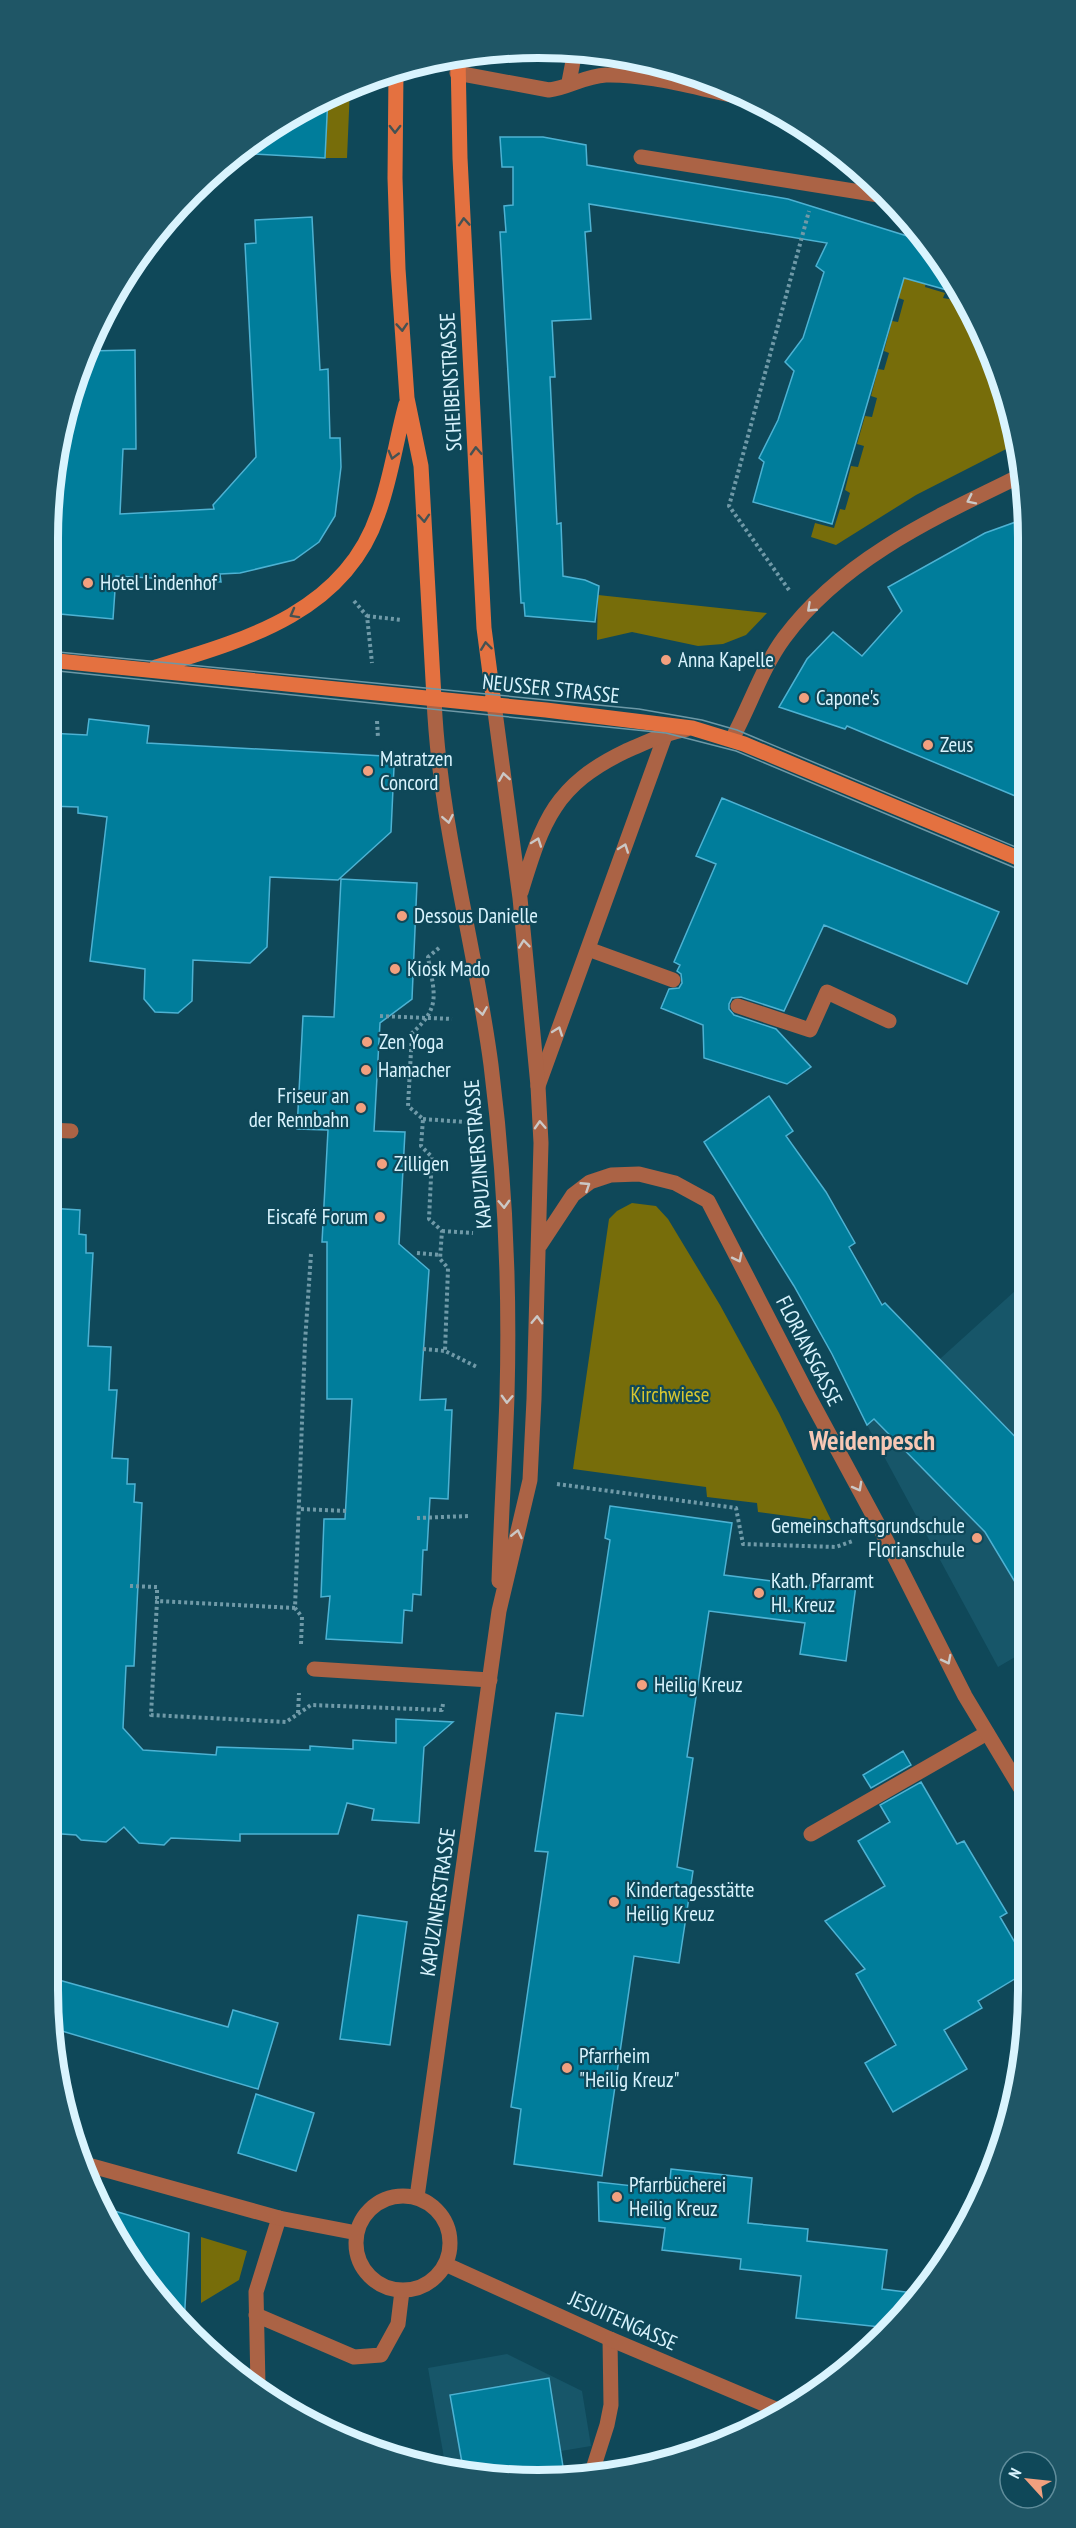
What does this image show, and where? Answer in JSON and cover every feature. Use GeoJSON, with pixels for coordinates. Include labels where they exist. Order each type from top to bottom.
{"type":"FeatureCollection","features":[{"type":"Feature","properties":{"kind":"street"},"geometry":{"type":"LineString","coordinates":[[569,82],[573,60]]}},
{"type":"Feature","properties":{"kind":"street","name":"SCHEIBENSTRASSE"},"geometry":{"type":"LineString","coordinates":[[457,66],[484,628],[494,704]]}},
{"type":"Feature","properties":{"kind":"street"},"geometry":{"type":"LineString","coordinates":[[457,73],[549,90],[558,89],[569,82],[605,75],[630,76],[711,91]]}},
{"type":"Feature","properties":{"kind":"street","name":"SCHEIBENSTRASSE"},"geometry":{"type":"LineString","coordinates":[[396,80],[394,178],[407,398],[421,466],[434,698]]}},
{"type":"Feature","properties":{"kind":"street"},"geometry":{"type":"LineString","coordinates":[[641,157],[872,194]]}},
{"type":"Feature","properties":{"kind":"street","name":"SCHEIBENSTRASSE"},"geometry":{"type":"LineString","coordinates":[[149,670],[264,630],[320,598],[337,583],[355,560],[378,515],[407,398]]}},
{"type":"Feature","properties":{"kind":"street"},"geometry":{"type":"LineString","coordinates":[[732,739],[764,671],[784,639],[805,613],[858,566],[917,527],[1013,479]]}},
{"type":"Feature","properties":{"kind":"street","name":"NEUSSER STRASSE"},"geometry":{"type":"LineString","coordinates":[[58,661],[494,704],[692,728],[732,739],[1018,858]]}},
{"type":"Feature","properties":{"kind":"street","name":"KAPUZINERSTRASSE"},"geometry":{"type":"LineString","coordinates":[[417,2197],[499,1611],[507,1386],[508,1287],[503,1175],[491,1065],[437,758],[434,698]]}},
{"type":"Feature","properties":{"kind":"street","name":"KAPUZINERSTRASSE"},"geometry":{"type":"LineString","coordinates":[[494,704],[520,898],[538,1086],[541,1143],[530,1480],[499,1611]]}},
{"type":"Feature","properties":{"kind":"street","name":"KAPUZINERSTRASSE"},"geometry":{"type":"LineString","coordinates":[[520,898],[536,844],[546,820],[559,800],[577,781],[599,764],[666,733],[692,728]]}},
{"type":"Feature","properties":{"kind":"street"},"geometry":{"type":"LineString","coordinates":[[538,1086],[666,733]]}},
{"type":"Feature","properties":{"kind":"street"},"geometry":{"type":"LineString","coordinates":[[588,949],[673,980]]}},
{"type":"Feature","properties":{"kind":"street"},"geometry":{"type":"LineString","coordinates":[[738,1006],[810,1030],[827,992],[888,1021]]}},
{"type":"Feature","properties":{"kind":"street"},"geometry":{"type":"LineString","coordinates":[[58,1130],[71,1131]]}},
{"type":"Feature","properties":{"kind":"street","name":"FLORIANSGASSE"},"geometry":{"type":"LineString","coordinates":[[539,1248],[573,1195],[590,1182],[611,1175],[639,1174],[675,1183],[708,1201],[881,1530],[965,1696],[1018,1783]]}},
{"type":"Feature","properties":{"kind":"street"},"geometry":{"type":"LineString","coordinates":[[314,1669],[490,1680]]}},
{"type":"Feature","properties":{"kind":"street"},"geometry":{"type":"LineString","coordinates":[[811,1834],[987,1733]]}},
{"type":"Feature","properties":{"kind":"street"},"geometry":{"type":"LineString","coordinates":[[93,2169],[279,2218],[357,2233]]}},
{"type":"Feature","properties":{"kind":"street"},"geometry":{"type":"LineString","coordinates":[[396,2197],[417,2197],[432,2206],[443,2218],[449,2233],[450,2249],[445,2264],[432,2280],[418,2288],[388,2289],[372,2279],[362,2266],[357,2251],[357,2233],[367,2212],[380,2202],[396,2197]]}},
{"type":"Feature","properties":{"kind":"street"},"geometry":{"type":"LineString","coordinates":[[258,2379],[256,2292],[279,2218]]}},
{"type":"Feature","properties":{"kind":"street","name":"JESUITENGASSE"},"geometry":{"type":"LineString","coordinates":[[445,2264],[610,2339],[773,2408]]}},
{"type":"Feature","properties":{"kind":"street"},"geometry":{"type":"LineString","coordinates":[[256,2315],[354,2357],[381,2355],[398,2324],[402,2290]]}},
{"type":"Feature","properties":{"kind":"street"},"geometry":{"type":"LineString","coordinates":[[594,2466],[608,2425],[611,2405],[610,2339]]}},
{"type":"Feature","properties":{"kind":"path"},"geometry":{"type":"LineString","coordinates":[[805,613],[729,506],[816,185]]}},
{"type":"Feature","properties":{"kind":"path"},"geometry":{"type":"LineString","coordinates":[[337,583],[367,616],[378,738]]}},
{"type":"Feature","properties":{"kind":"path"},"geometry":{"type":"LineString","coordinates":[[439,948],[428,957],[435,996],[429,1018],[412,1033],[408,1106],[423,1119],[465,1122]]}},
{"type":"Feature","properties":{"kind":"path"},"geometry":{"type":"LineString","coordinates":[[380,1016],[452,1019]]}},
{"type":"Feature","properties":{"kind":"path"},"geometry":{"type":"LineString","coordinates":[[423,1119],[421,1146],[432,1157],[429,1219],[442,1231],[473,1233]]}},
{"type":"Feature","properties":{"kind":"path"},"geometry":{"type":"LineString","coordinates":[[442,1231],[440,1259],[448,1268],[444,1351]]}},
{"type":"Feature","properties":{"kind":"path"},"geometry":{"type":"LineString","coordinates":[[417,1253],[440,1255]]}},
{"type":"Feature","properties":{"kind":"path"},"geometry":{"type":"LineString","coordinates":[[301,1649],[302,1617],[295,1608],[301,1509],[304,1342],[311,1254]]}},
{"type":"Feature","properties":{"kind":"path"},"geometry":{"type":"LineString","coordinates":[[423,1349],[444,1351],[477,1367]]}},
{"type":"Feature","properties":{"kind":"path"},"geometry":{"type":"LineString","coordinates":[[530,1480],[736,1508],[743,1544],[836,1547],[843,1545]]}},
{"type":"Feature","properties":{"kind":"path"},"geometry":{"type":"LineString","coordinates":[[301,1509],[346,1511]]}},
{"type":"Feature","properties":{"kind":"path"},"geometry":{"type":"LineString","coordinates":[[417,1518],[469,1516]]}},
{"type":"Feature","properties":{"kind":"path"},"geometry":{"type":"LineString","coordinates":[[130,1586],[157,1587],[151,1715],[286,1722],[311,1705],[442,1710],[447,1677]]}},
{"type":"Feature","properties":{"kind":"path"},"geometry":{"type":"LineString","coordinates":[[157,1601],[295,1608]]}},
{"type":"Feature","properties":{"kind":"path"},"geometry":{"type":"LineString","coordinates":[[298,1714],[299,1681]]}},
{"type":"Feature","properties":{"kind":"shaded area","name":"Gemeinschaftsgrundschule Florianschule"},"geometry":{"type":"Polygon","coordinates":[[[1018,1288],[1018,1655],[998,1667],[867,1425],[1018,1288]]]}},
{"type":"Feature","properties":{"kind":"shaded area"},"geometry":{"type":"Polygon","coordinates":[[[507,2354],[582,2391],[591,2446],[561,2451],[563,2468],[538,2470],[507,2468],[444,2460],[428,2368],[507,2354]]]}},
{"type":"Feature","properties":{"kind":"green space"},"geometry":{"type":"Polygon","coordinates":[[[350,97],[347,158],[325,158],[327,107],[350,97]]]}},
{"type":"Feature","properties":{"kind":"green space"},"geometry":{"type":"Polygon","coordinates":[[[904,275],[926,281],[925,287],[945,293],[943,298],[954,300],[968,326],[992,384],[1009,448],[916,495],[836,545],[811,537],[815,523],[834,528],[840,509],[845,510],[850,493],[845,490],[851,466],[858,467],[864,446],[857,444],[865,416],[872,417],[877,398],[871,396],[878,369],[884,370],[889,353],[884,351],[892,321],[898,322],[904,300],[896,297],[904,275]]]}},
{"type":"Feature","properties":{"kind":"green space"},"geometry":{"type":"Polygon","coordinates":[[[598,595],[767,613],[746,635],[723,644],[698,646],[632,632],[597,640],[598,595]]]}},
{"type":"Feature","properties":{"kind":"green space","name":"Kirchwiese"},"geometry":{"type":"Polygon","coordinates":[[[632,1203],[656,1206],[668,1219],[720,1305],[779,1413],[832,1522],[758,1512],[757,1503],[707,1497],[706,1487],[573,1469],[609,1219],[617,1211],[632,1203]]]}},
{"type":"Feature","properties":{"kind":"green space"},"geometry":{"type":"Polygon","coordinates":[[[201,2237],[247,2251],[239,2280],[201,2303],[201,2237]]]}},
{"type":"Feature","properties":{"kind":"building"},"geometry":{"type":"Polygon","coordinates":[[[327,107],[325,158],[252,154],[298,123],[327,107]]]}},
{"type":"Feature","properties":{"kind":"building"},"geometry":{"type":"Polygon","coordinates":[[[500,137],[543,137],[586,145],[587,165],[788,199],[911,237],[948,290],[904,278],[832,524],[753,502],[764,462],[759,458],[778,420],[794,371],[785,362],[803,338],[824,272],[816,266],[827,243],[589,204],[591,231],[585,232],[591,319],[552,321],[555,377],[550,377],[557,524],[561,523],[563,576],[585,580],[599,586],[595,622],[525,616],[524,603],[521,603],[500,232],[506,232],[504,206],[513,205],[513,167],[502,167],[500,137]]]}},
{"type":"Feature","properties":{"kind":"building"},"geometry":{"type":"Polygon","coordinates":[[[312,217],[320,370],[328,369],[330,438],[340,438],[341,467],[335,516],[319,542],[294,560],[240,573],[220,574],[221,582],[116,576],[113,619],[60,614],[58,538],[63,475],[75,414],[97,351],[135,350],[136,449],[123,449],[120,514],[214,509],[213,505],[256,457],[245,244],[256,243],[255,220],[312,217]]]}},
{"type":"Feature","properties":{"kind":"building"},"geometry":{"type":"Polygon","coordinates":[[[1017,522],[1018,797],[847,726],[845,729],[779,707],[807,659],[833,632],[862,656],[902,611],[888,587],[985,533],[1017,522]]]}},
{"type":"Feature","properties":{"kind":"building"},"geometry":{"type":"Polygon","coordinates":[[[89,719],[149,726],[147,743],[384,756],[394,767],[391,832],[338,880],[270,877],[267,947],[250,963],[193,960],[192,1001],[178,1013],[155,1012],[144,999],[145,969],[90,961],[107,817],[78,813],[78,807],[58,806],[58,734],[87,735],[89,719]]]}},
{"type":"Feature","properties":{"kind":"building"},"geometry":{"type":"Polygon","coordinates":[[[722,798],[999,912],[967,984],[824,925],[784,1011],[741,997],[732,998],[729,1004],[729,1009],[734,1015],[776,1029],[811,1067],[787,1084],[704,1058],[703,1025],[661,1008],[669,989],[679,988],[682,983],[681,974],[677,971],[680,965],[674,962],[716,864],[696,856],[722,798]]]}},
{"type":"Feature","properties":{"kind":"building"},"geometry":{"type":"Polygon","coordinates":[[[341,879],[417,883],[412,999],[380,1023],[374,1131],[405,1132],[399,1244],[429,1270],[420,1400],[446,1399],[445,1410],[452,1410],[448,1499],[430,1498],[427,1550],[423,1550],[421,1595],[413,1594],[412,1611],[404,1610],[402,1643],[326,1639],[330,1596],[321,1597],[324,1519],[345,1519],[352,1399],[327,1399],[327,1242],[322,1242],[328,1130],[297,1129],[303,1016],[334,1017],[341,879]]]}},
{"type":"Feature","properties":{"kind":"building"},"geometry":{"type":"Polygon","coordinates":[[[769,1096],[793,1131],[786,1136],[826,1192],[855,1243],[849,1247],[882,1305],[885,1303],[1018,1440],[1018,1587],[985,1532],[874,1419],[867,1425],[832,1354],[794,1286],[704,1142],[769,1096]]]}},
{"type":"Feature","properties":{"kind":"building"},"geometry":{"type":"Polygon","coordinates":[[[58,1209],[80,1210],[79,1234],[86,1235],[86,1253],[93,1253],[88,1346],[111,1347],[109,1390],[117,1390],[112,1458],[128,1459],[127,1484],[135,1484],[134,1502],[142,1503],[134,1666],[126,1666],[123,1728],[143,1750],[216,1755],[217,1747],[310,1750],[310,1746],[353,1749],[353,1740],[396,1743],[396,1719],[453,1722],[424,1747],[419,1823],[372,1820],[374,1809],[347,1803],[338,1834],[240,1834],[240,1841],[171,1838],[164,1845],[139,1843],[124,1827],[106,1842],[81,1840],[76,1835],[58,1834],[58,1209]]]}},
{"type":"Feature","properties":{"kind":"building"},"geometry":{"type":"Polygon","coordinates":[[[610,1506],[732,1523],[724,1575],[810,1586],[812,1579],[856,1585],[846,1661],[800,1654],[805,1623],[709,1611],[687,1757],[693,1758],[677,1867],[693,1871],[679,1963],[634,1956],[602,2176],[514,2164],[521,2109],[511,2107],[548,1852],[535,1851],[556,1713],[583,1716],[610,1540],[605,1538],[610,1506]]]}},
{"type":"Feature","properties":{"kind":"building"},"geometry":{"type":"Polygon","coordinates":[[[903,1751],[911,1765],[871,1788],[863,1775],[903,1751]]]}},
{"type":"Feature","properties":{"kind":"building"},"geometry":{"type":"Polygon","coordinates":[[[921,1782],[957,1844],[964,1841],[1007,1913],[1000,1917],[1018,1948],[1018,1977],[978,2001],[982,2008],[944,2030],[967,2069],[893,2112],[865,2063],[896,2045],[856,1974],[865,1969],[825,1921],[885,1886],[858,1841],[890,1822],[880,1805],[921,1782]]]}},
{"type":"Feature","properties":{"kind":"building"},"geometry":{"type":"Polygon","coordinates":[[[358,1915],[407,1922],[390,2045],[340,2039],[358,1915]]]}},
{"type":"Feature","properties":{"kind":"building"},"geometry":{"type":"Polygon","coordinates":[[[58,1980],[228,2027],[233,2010],[278,2023],[258,2089],[61,2031],[58,1980]]]}},
{"type":"Feature","properties":{"kind":"building"},"geometry":{"type":"Polygon","coordinates":[[[256,2094],[314,2113],[296,2171],[238,2153],[256,2094]]]}},
{"type":"Feature","properties":{"kind":"building"},"geometry":{"type":"Polygon","coordinates":[[[671,2169],[752,2178],[748,2223],[808,2229],[807,2241],[887,2250],[882,2289],[910,2292],[879,2327],[796,2318],[801,2276],[740,2269],[741,2259],[662,2250],[665,2228],[599,2221],[598,2182],[669,2190],[671,2169]]]}},
{"type":"Feature","properties":{"kind":"building"},"geometry":{"type":"Polygon","coordinates":[[[112,2210],[189,2233],[185,2314],[139,2256],[112,2210]]]}},
{"type":"Feature","properties":{"kind":"building"},"geometry":{"type":"Polygon","coordinates":[[[549,2378],[563,2468],[538,2470],[462,2463],[450,2395],[549,2378]]]}},
{"type":"Feature","properties":{"kind":"tram line"},"geometry":{"type":"LineString","coordinates":[[58,652],[639,709],[702,720],[737,730],[1018,848]]}},
{"type":"Feature","properties":{"kind":"tram line"},"geometry":{"type":"LineString","coordinates":[[58,671],[666,733],[736,751],[1018,869]]}},
{"type":"Feature","properties":{"kind":"place","name":"Hotel Lindenhof"},"geometry":{"type":"Point","coordinates":[88,583]}},
{"type":"Feature","properties":{"kind":"place","name":"Anna Kapelle"},"geometry":{"type":"Point","coordinates":[666,660]}},
{"type":"Feature","properties":{"kind":"place","name":"Capone's"},"geometry":{"type":"Point","coordinates":[804,698]}},
{"type":"Feature","properties":{"kind":"place","name":"Zeus"},"geometry":{"type":"Point","coordinates":[928,745]}},
{"type":"Feature","properties":{"kind":"place","name":"Matratzen Concord"},"geometry":{"type":"Point","coordinates":[368,771]}},
{"type":"Feature","properties":{"kind":"place","name":"Dessous Danielle"},"geometry":{"type":"Point","coordinates":[402,916]}},
{"type":"Feature","properties":{"kind":"place","name":"Kiosk Mado"},"geometry":{"type":"Point","coordinates":[395,969]}},
{"type":"Feature","properties":{"kind":"place","name":"Zen Yoga"},"geometry":{"type":"Point","coordinates":[367,1042]}},
{"type":"Feature","properties":{"kind":"place","name":"Hamacher"},"geometry":{"type":"Point","coordinates":[366,1070]}},
{"type":"Feature","properties":{"kind":"place","name":"Friseur an der Rennbahn"},"geometry":{"type":"Point","coordinates":[361,1108]}},
{"type":"Feature","properties":{"kind":"place","name":"Zilligen"},"geometry":{"type":"Point","coordinates":[382,1164]}},
{"type":"Feature","properties":{"kind":"place","name":"Eiscafé Forum"},"geometry":{"type":"Point","coordinates":[380,1217]}},
{"type":"Feature","properties":{"kind":"place","name":"Gemeinschaftsgrundschule Florianschule"},"geometry":{"type":"Point","coordinates":[977,1538]}},
{"type":"Feature","properties":{"kind":"place","name":"Kath. Pfarramt Hl. Kreuz"},"geometry":{"type":"Point","coordinates":[759,1593]}},
{"type":"Feature","properties":{"kind":"place","name":"Heilig Kreuz"},"geometry":{"type":"Point","coordinates":[642,1685]}},
{"type":"Feature","properties":{"kind":"place","name":"Kindertagesstätte Heilig Kreuz"},"geometry":{"type":"Point","coordinates":[614,1902]}},
{"type":"Feature","properties":{"kind":"place","name":"Pfarrheim \"Heilig Kreuz\""},"geometry":{"type":"Point","coordinates":[567,2068]}},
{"type":"Feature","properties":{"kind":"place","name":"Pfarrbücherei Heilig Kreuz"},"geometry":{"type":"Point","coordinates":[617,2197]}},
{"type":"Feature","properties":{"kind":"district","name":"Weidenpesch"},"geometry":{"type":"Point","coordinates":[872,1441]}}]}
